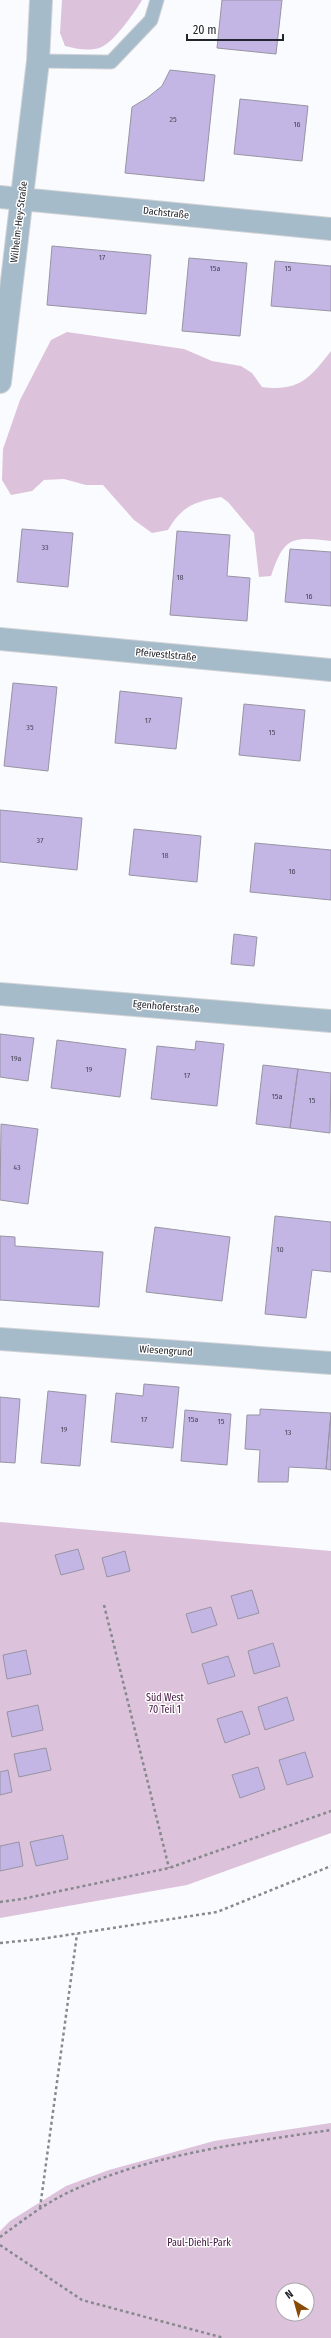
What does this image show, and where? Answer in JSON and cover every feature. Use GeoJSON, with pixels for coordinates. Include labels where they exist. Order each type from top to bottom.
{"type":"FeatureCollection","features":[{"type":"Feature","properties":{"kind":"street","name":"Wilhelm-Hey-Straße"},"geometry":{"type":"LineString","coordinates":[[0,382],[38,61],[41,0]]}},
{"type":"Feature","properties":{"kind":"street","name":"Dachstraße"},"geometry":{"type":"LineString","coordinates":[[0,197],[331,229]]}},
{"type":"Feature","properties":{"kind":"street","name":"Pfeivestlstraße"},"geometry":{"type":"LineString","coordinates":[[0,639],[331,670]]}},
{"type":"Feature","properties":{"kind":"street","name":"Egenhoferstraße"},"geometry":{"type":"LineString","coordinates":[[0,994],[331,1021]]}},
{"type":"Feature","properties":{"kind":"street","name":"Wiesengrund"},"geometry":{"type":"LineString","coordinates":[[0,1338],[331,1363]]}},
{"type":"Feature","properties":{"kind":"lane"},"geometry":{"type":"LineString","coordinates":[[38,61],[111,62],[151,20],[157,0]]}},
{"type":"Feature","properties":{"kind":"path"},"geometry":{"type":"LineString","coordinates":[[104,1605],[169,1868]]}},
{"type":"Feature","properties":{"kind":"path"},"geometry":{"type":"LineString","coordinates":[[0,1902],[22,1899],[169,1868],[331,1811]]}},
{"type":"Feature","properties":{"kind":"path"},"geometry":{"type":"LineString","coordinates":[[0,1943],[77,1934],[217,1912],[331,1866]]}},
{"type":"Feature","properties":{"kind":"path"},"geometry":{"type":"LineString","coordinates":[[40,2208],[77,1934]]}},
{"type":"Feature","properties":{"kind":"path"},"geometry":{"type":"LineString","coordinates":[[0,2237],[40,2208],[68,2193],[110,2175],[215,2147],[331,2130]]}},
{"type":"Feature","properties":{"kind":"path"},"geometry":{"type":"LineString","coordinates":[[0,2245],[82,2300],[224,2338]]}},
{"type":"Feature","properties":{"kind":"green space"},"geometry":{"type":"Polygon","coordinates":[[[62,0],[142,0],[129,20],[104,46],[95,49],[78,49],[65,46],[60,33],[62,0]]]}},
{"type":"Feature","properties":{"kind":"green space"},"geometry":{"type":"Polygon","coordinates":[[[67,332],[184,349],[212,361],[241,366],[252,373],[262,387],[275,388],[295,385],[310,376],[331,351],[331,541],[306,539],[290,542],[280,554],[271,576],[259,577],[254,533],[228,502],[221,497],[196,503],[190,506],[178,515],[168,530],[152,533],[134,520],[103,485],[86,485],[64,479],[44,480],[32,491],[11,495],[2,480],[3,449],[20,400],[51,340],[67,332]]]}},
{"type":"Feature","properties":{"kind":"green space","name":"Süd West 70 Teil 1"},"geometry":{"type":"Polygon","coordinates":[[[0,1522],[331,1551],[331,1833],[187,1885],[0,1918],[0,1522]]]}},
{"type":"Feature","properties":{"kind":"green space","name":"Paul-Diehl-Park"},"geometry":{"type":"Polygon","coordinates":[[[331,2123],[331,2338],[0,2338],[0,2231],[10,2221],[66,2186],[109,2170],[214,2141],[331,2123]]]}},
{"type":"Feature","properties":{"kind":"building"},"geometry":{"type":"Polygon","coordinates":[[[222,0],[282,0],[276,54],[217,48],[222,0]]]}},
{"type":"Feature","properties":{"kind":"building"},"geometry":{"type":"Polygon","coordinates":[[[170,70],[215,75],[204,181],[125,173],[132,107],[147,98],[162,86],[170,70]]]}},
{"type":"Feature","properties":{"kind":"building"},"geometry":{"type":"Polygon","coordinates":[[[240,99],[308,106],[302,161],[234,154],[240,99]]]}},
{"type":"Feature","properties":{"kind":"building"},"geometry":{"type":"Polygon","coordinates":[[[52,246],[151,255],[146,314],[47,305],[52,246]]]}},
{"type":"Feature","properties":{"kind":"building"},"geometry":{"type":"Polygon","coordinates":[[[189,258],[247,263],[240,336],[182,331],[189,258]]]}},
{"type":"Feature","properties":{"kind":"building"},"geometry":{"type":"Polygon","coordinates":[[[275,261],[331,266],[331,311],[271,306],[275,261]]]}},
{"type":"Feature","properties":{"kind":"building"},"geometry":{"type":"Polygon","coordinates":[[[22,529],[73,533],[68,587],[17,582],[22,529]]]}},
{"type":"Feature","properties":{"kind":"building"},"geometry":{"type":"Polygon","coordinates":[[[177,531],[230,535],[227,576],[250,578],[247,621],[170,615],[177,531]]]}},
{"type":"Feature","properties":{"kind":"building"},"geometry":{"type":"Polygon","coordinates":[[[290,549],[331,552],[331,606],[285,602],[290,549]]]}},
{"type":"Feature","properties":{"kind":"building"},"geometry":{"type":"Polygon","coordinates":[[[13,683],[57,687],[48,771],[4,766],[13,683]]]}},
{"type":"Feature","properties":{"kind":"building"},"geometry":{"type":"Polygon","coordinates":[[[120,691],[182,698],[176,749],[115,743],[120,691]]]}},
{"type":"Feature","properties":{"kind":"building"},"geometry":{"type":"Polygon","coordinates":[[[244,704],[305,710],[300,761],[239,755],[244,704]]]}},
{"type":"Feature","properties":{"kind":"building"},"geometry":{"type":"Polygon","coordinates":[[[0,810],[82,818],[77,870],[0,862],[0,810]]]}},
{"type":"Feature","properties":{"kind":"building"},"geometry":{"type":"Polygon","coordinates":[[[134,829],[201,836],[197,882],[129,875],[134,829]]]}},
{"type":"Feature","properties":{"kind":"building"},"geometry":{"type":"Polygon","coordinates":[[[255,843],[331,850],[331,900],[250,892],[255,843]]]}},
{"type":"Feature","properties":{"kind":"building"},"geometry":{"type":"Polygon","coordinates":[[[234,934],[257,937],[254,966],[231,964],[234,934]]]}},
{"type":"Feature","properties":{"kind":"building"},"geometry":{"type":"Polygon","coordinates":[[[0,1034],[34,1038],[28,1081],[0,1077],[0,1034]]]}},
{"type":"Feature","properties":{"kind":"building"},"geometry":{"type":"Polygon","coordinates":[[[57,1040],[126,1049],[120,1097],[51,1088],[57,1040]]]}},
{"type":"Feature","properties":{"kind":"building"},"geometry":{"type":"Polygon","coordinates":[[[196,1041],[224,1044],[217,1106],[151,1099],[157,1046],[195,1050],[196,1041]]]}},
{"type":"Feature","properties":{"kind":"building"},"geometry":{"type":"Polygon","coordinates":[[[263,1065],[298,1069],[290,1128],[256,1124],[263,1065]]]}},
{"type":"Feature","properties":{"kind":"building"},"geometry":{"type":"Polygon","coordinates":[[[298,1069],[331,1073],[330,1133],[290,1128],[298,1069]]]}},
{"type":"Feature","properties":{"kind":"building"},"geometry":{"type":"Polygon","coordinates":[[[1,1124],[38,1129],[28,1204],[0,1200],[1,1124]]]}},
{"type":"Feature","properties":{"kind":"building"},"geometry":{"type":"Polygon","coordinates":[[[275,1216],[331,1222],[331,1272],[312,1270],[306,1318],[265,1314],[275,1216]]]}},
{"type":"Feature","properties":{"kind":"building"},"geometry":{"type":"Polygon","coordinates":[[[155,1227],[230,1237],[222,1301],[146,1292],[155,1227]]]}},
{"type":"Feature","properties":{"kind":"building"},"geometry":{"type":"Polygon","coordinates":[[[0,1236],[15,1237],[15,1246],[103,1252],[99,1307],[0,1300],[0,1236]]]}},
{"type":"Feature","properties":{"kind":"building"},"geometry":{"type":"Polygon","coordinates":[[[144,1384],[179,1387],[173,1448],[111,1442],[116,1393],[143,1396],[144,1384]]]}},
{"type":"Feature","properties":{"kind":"building"},"geometry":{"type":"Polygon","coordinates":[[[48,1391],[86,1395],[80,1466],[41,1463],[48,1391]]]}},
{"type":"Feature","properties":{"kind":"building"},"geometry":{"type":"Polygon","coordinates":[[[0,1397],[20,1399],[15,1463],[0,1462],[0,1397]]]}},
{"type":"Feature","properties":{"kind":"building"},"geometry":{"type":"Polygon","coordinates":[[[260,1409],[331,1413],[326,1469],[289,1467],[288,1482],[258,1482],[260,1450],[245,1449],[247,1415],[260,1415],[260,1409]]]}},
{"type":"Feature","properties":{"kind":"building"},"geometry":{"type":"Polygon","coordinates":[[[185,1410],[231,1414],[227,1465],[181,1461],[185,1410]]]}},
{"type":"Feature","properties":{"kind":"building"},"geometry":{"type":"Polygon","coordinates":[[[331,1413],[331,1470],[326,1469],[331,1413]]]}},
{"type":"Feature","properties":{"kind":"building"},"geometry":{"type":"Polygon","coordinates":[[[78,1549],[84,1569],[61,1575],[55,1555],[78,1549]]]}},
{"type":"Feature","properties":{"kind":"building"},"geometry":{"type":"Polygon","coordinates":[[[125,1551],[130,1571],[107,1577],[102,1558],[125,1551]]]}},
{"type":"Feature","properties":{"kind":"building"},"geometry":{"type":"Polygon","coordinates":[[[252,1590],[259,1613],[238,1619],[231,1596],[252,1590]]]}},
{"type":"Feature","properties":{"kind":"building"},"geometry":{"type":"Polygon","coordinates":[[[211,1607],[217,1625],[192,1633],[186,1614],[211,1607]]]}},
{"type":"Feature","properties":{"kind":"building"},"geometry":{"type":"Polygon","coordinates":[[[273,1643],[280,1666],[254,1674],[248,1651],[273,1643]]]}},
{"type":"Feature","properties":{"kind":"building"},"geometry":{"type":"Polygon","coordinates":[[[26,1650],[31,1674],[7,1679],[3,1655],[26,1650]]]}},
{"type":"Feature","properties":{"kind":"building"},"geometry":{"type":"Polygon","coordinates":[[[228,1656],[235,1676],[208,1684],[202,1664],[228,1656]]]}},
{"type":"Feature","properties":{"kind":"building"},"geometry":{"type":"Polygon","coordinates":[[[287,1697],[294,1720],[265,1730],[258,1707],[287,1697]]]}},
{"type":"Feature","properties":{"kind":"building"},"geometry":{"type":"Polygon","coordinates":[[[38,1705],[43,1730],[12,1737],[7,1712],[38,1705]]]}},
{"type":"Feature","properties":{"kind":"building"},"geometry":{"type":"Polygon","coordinates":[[[242,1711],[250,1734],[225,1743],[217,1719],[242,1711]]]}},
{"type":"Feature","properties":{"kind":"building"},"geometry":{"type":"Polygon","coordinates":[[[46,1748],[51,1770],[19,1777],[14,1754],[46,1748]]]}},
{"type":"Feature","properties":{"kind":"building"},"geometry":{"type":"Polygon","coordinates":[[[305,1752],[313,1777],[287,1785],[279,1760],[305,1752]]]}},
{"type":"Feature","properties":{"kind":"building"},"geometry":{"type":"Polygon","coordinates":[[[258,1767],[265,1789],[240,1798],[232,1775],[258,1767]]]}},
{"type":"Feature","properties":{"kind":"building"},"geometry":{"type":"Polygon","coordinates":[[[8,1770],[12,1792],[0,1795],[0,1772],[8,1770]]]}},
{"type":"Feature","properties":{"kind":"building"},"geometry":{"type":"Polygon","coordinates":[[[63,1835],[68,1859],[36,1866],[30,1842],[63,1835]]]}},
{"type":"Feature","properties":{"kind":"building"},"geometry":{"type":"Polygon","coordinates":[[[19,1842],[23,1866],[0,1871],[0,1846],[19,1842]]]}}]}
